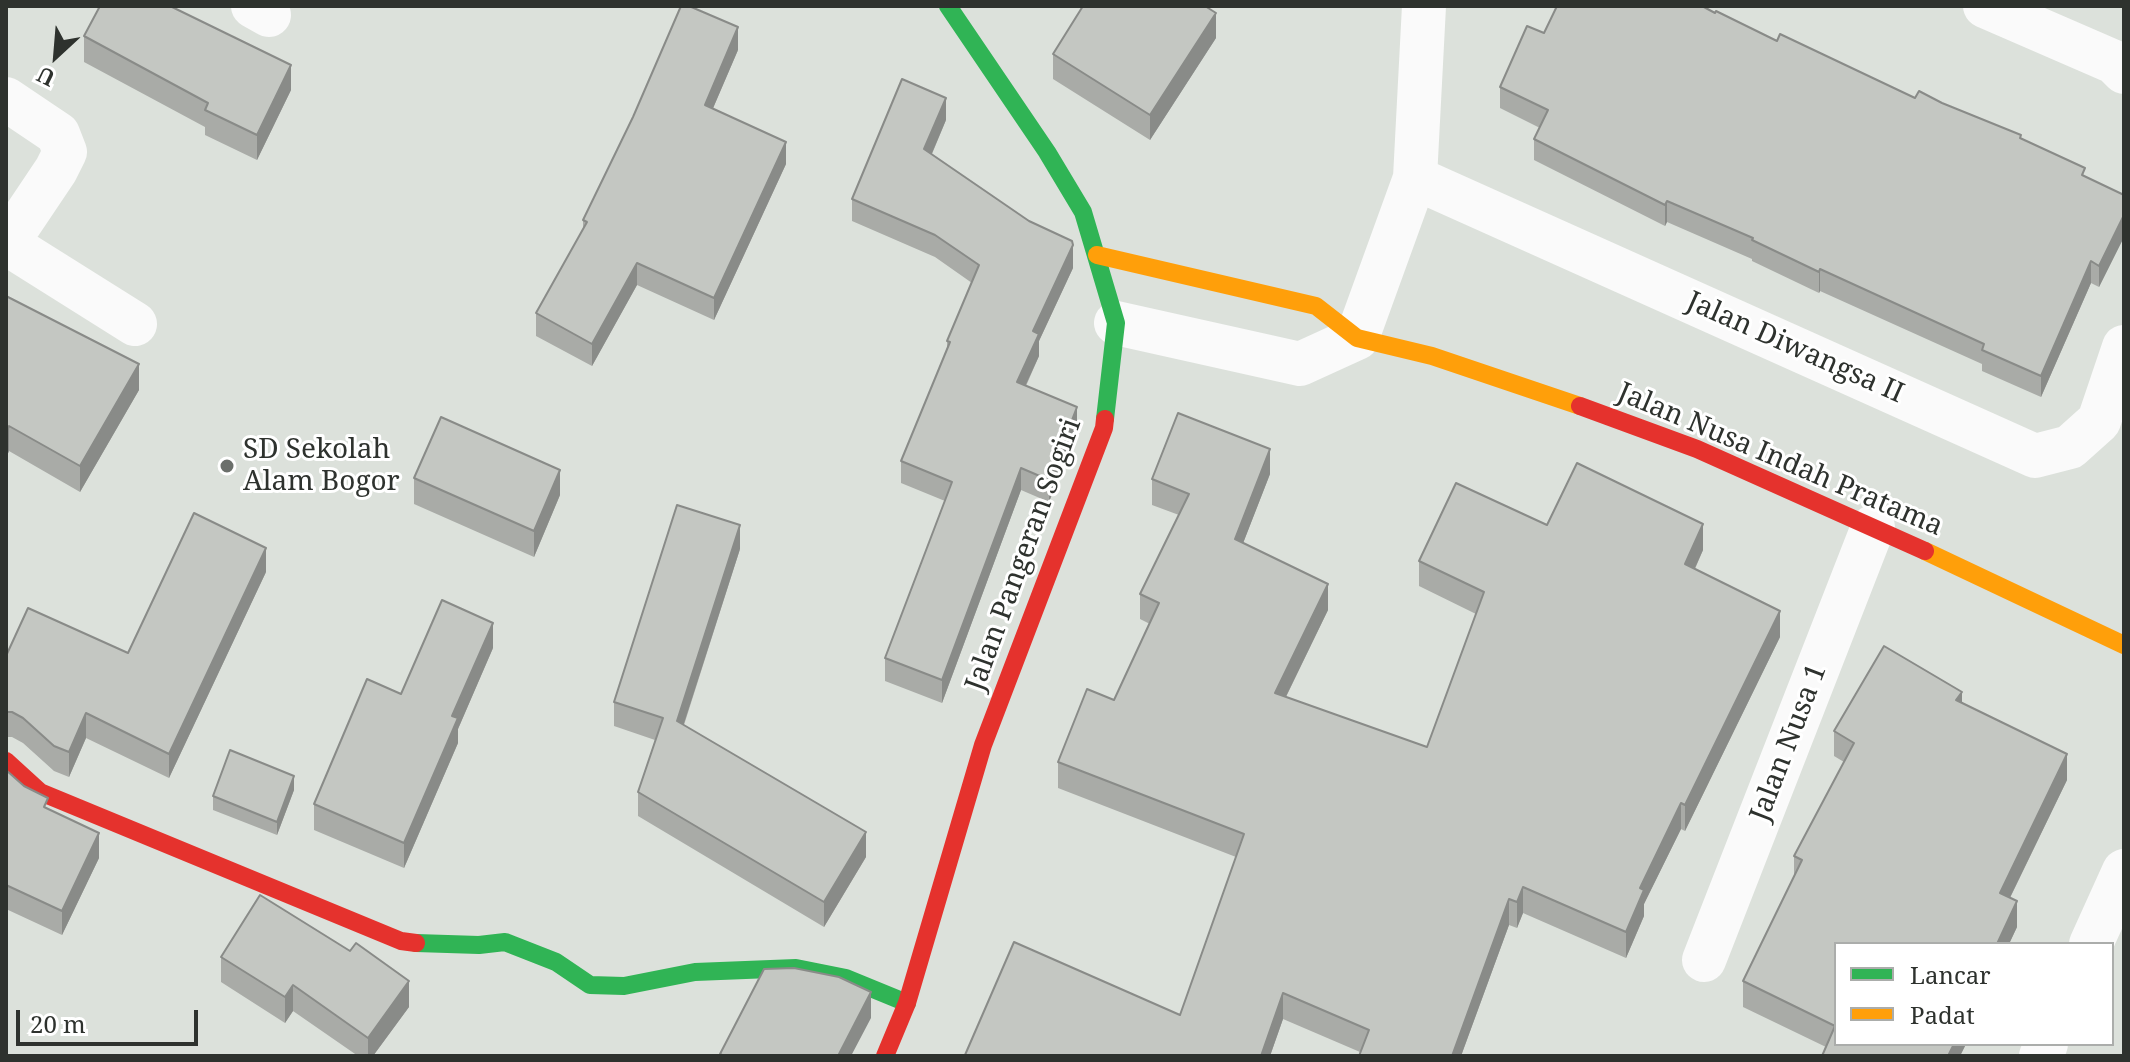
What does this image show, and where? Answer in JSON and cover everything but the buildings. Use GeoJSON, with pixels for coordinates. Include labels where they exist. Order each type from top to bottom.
{"type":"FeatureCollection","features":[{"type":"Feature","properties":{"kind":"street","name":"Jalan Pangeran Sogiri"},"geometry":{"type":"LineString","coordinates":[[885,1056],[907,1003],[983,745],[1104,428],[1116,323],[1083,212],[1047,152],[948,6]]}},
{"type":"Feature","properties":{"kind":"street"},"geometry":{"type":"LineString","coordinates":[[1116,323],[1300,364],[1357,338],[1415,178],[1424,6]]}},
{"type":"Feature","properties":{"kind":"street"},"geometry":{"type":"LineString","coordinates":[[1985,6],[2114,62],[2124,72]]}},
{"type":"Feature","properties":{"kind":"street"},"geometry":{"type":"LineString","coordinates":[[6,99],[58,134],[65,152],[6,243],[135,324]]}},
{"type":"Feature","properties":{"kind":"street","name":"Jalan Diwangsa II"},"geometry":{"type":"LineString","coordinates":[[1415,178],[2035,456],[2070,447],[2099,421],[2124,347]]}},
{"type":"Feature","properties":{"kind":"street"},"geometry":{"type":"LineString","coordinates":[[1097,255],[1316,306],[1357,338]]}},
{"type":"Feature","properties":{"kind":"street","name":"Jalan Nusa Indah Pratama"},"geometry":{"type":"LineString","coordinates":[[1357,338],[1432,356],[1697,449],[1873,527],[2124,645]]}},
{"type":"Feature","properties":{"kind":"street","name":"Jalan Nusa 1"},"geometry":{"type":"LineString","coordinates":[[1704,960],[1873,527]]}},
{"type":"Feature","properties":{"kind":"street"},"geometry":{"type":"LineString","coordinates":[[6,761],[40,792],[401,941],[431,945],[505,942],[556,962],[590,985],[624,986],[695,972],[796,968],[837,975],[907,1003]]}},
{"type":"Feature","properties":{"kind":"street"},"geometry":{"type":"LineString","coordinates":[[2092,942],[2124,871]]}},
{"type":"Feature","properties":{"kind":"traffic: fast"},"geometry":{"type":"LineString","coordinates":[[948,6],[1047,152],[1083,212],[1116,323],[1105,419]]}},
{"type":"Feature","properties":{"kind":"traffic: fast"},"geometry":{"type":"LineString","coordinates":[[416,943],[479,945],[505,942],[556,962],[590,985],[624,986],[695,972],[796,968],[846,978],[907,1003]]}},
{"type":"Feature","properties":{"kind":"traffic: slow"},"geometry":{"type":"LineString","coordinates":[[1097,255],[1316,306],[1357,338],[1432,356],[1580,406]]}},
{"type":"Feature","properties":{"kind":"traffic: slow"},"geometry":{"type":"LineString","coordinates":[[1925,551],[2124,645]]}},
{"type":"Feature","properties":{"kind":"traffic: jam"},"geometry":{"type":"LineString","coordinates":[[1580,406],[1697,449],[1925,551]]}},
{"type":"Feature","properties":{"kind":"traffic: jam"},"geometry":{"type":"LineString","coordinates":[[885,1056],[907,1003],[983,745],[1105,419]]}},
{"type":"Feature","properties":{"kind":"traffic: jam"},"geometry":{"type":"LineString","coordinates":[[6,761],[40,792],[401,941],[416,943]]}},
{"type":"Feature","properties":{"kind":"place","name":"SD Sekolah Alam Bogor"},"geometry":{"type":"Point","coordinates":[227,466]}}]}
